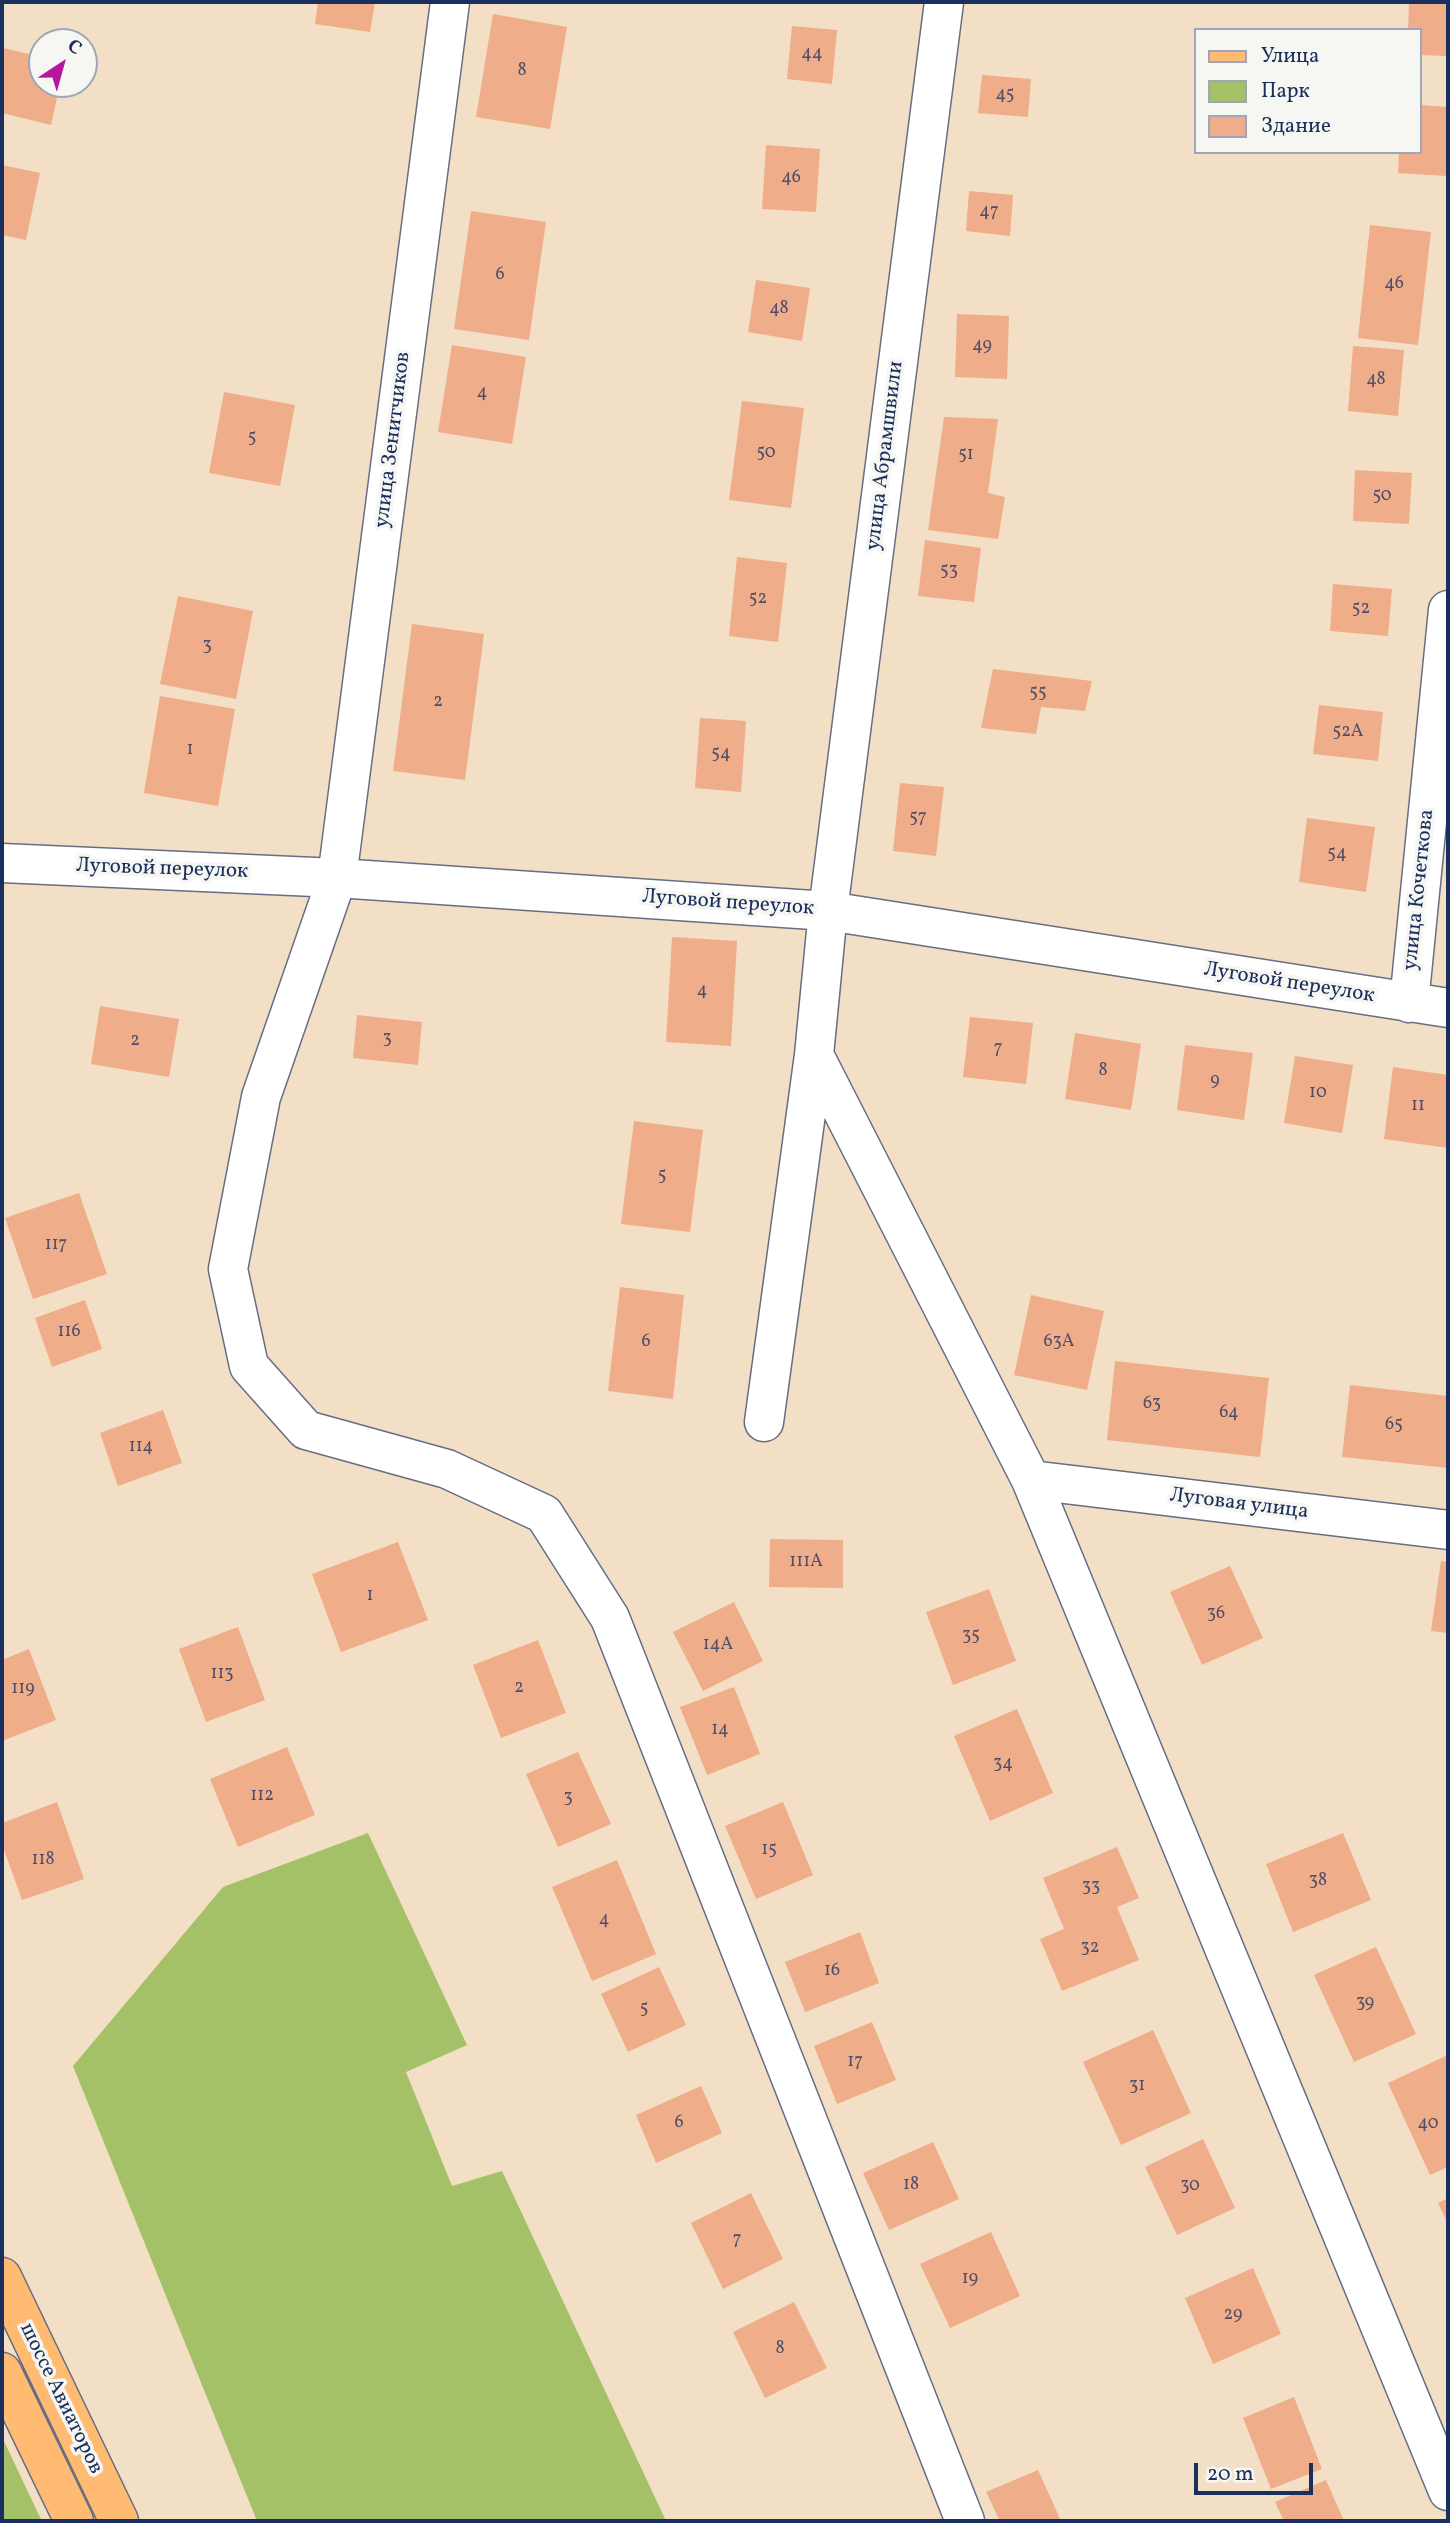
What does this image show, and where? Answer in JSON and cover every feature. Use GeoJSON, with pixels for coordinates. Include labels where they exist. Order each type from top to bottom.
{"type":"FeatureCollection","features":[{"type":"Feature","properties":{"kind":"main road","name":"шоссе Авиаторов"},"geometry":{"type":"LineString","coordinates":[[2,2277],[119,2521]]}},
{"type":"Feature","properties":{"kind":"main road","name":"шоссе Авиаторов"},"geometry":{"type":"LineString","coordinates":[[2,2372],[74,2521]]}},
{"type":"Feature","properties":{"kind":"street","name":"улица Зенитчиков"},"geometry":{"type":"LineString","coordinates":[[450,2],[337,878],[261,1097],[228,1269],[249,1366],[306,1430],[447,1469],[544,1514],[610,1618],[965,2521]]}},
{"type":"Feature","properties":{"kind":"street","name":"улица Абрамшвили"},"geometry":{"type":"LineString","coordinates":[[764,1422],[814,1055],[828,911],[944,2]]}},
{"type":"Feature","properties":{"kind":"street","name":"улица Кочеткова"},"geometry":{"type":"LineString","coordinates":[[1409,1003],[1448,610]]}},
{"type":"Feature","properties":{"kind":"street","name":"Луговой переулок"},"geometry":{"type":"LineString","coordinates":[[2,863],[337,878],[828,911],[1448,1008]]}},
{"type":"Feature","properties":{"kind":"street"},"geometry":{"type":"LineString","coordinates":[[814,1055],[1031,1480],[1448,2491]]}},
{"type":"Feature","properties":{"kind":"street","name":"Луговая улица"},"geometry":{"type":"LineString","coordinates":[[1031,1480],[1448,1530]]}},
{"type":"Feature","properties":{"kind":"green space"},"geometry":{"type":"Polygon","coordinates":[[[368,1833],[467,2045],[406,2072],[452,2186],[502,2171],[666,2521],[257,2521],[73,2066],[223,1887],[368,1833]]]}},
{"type":"Feature","properties":{"kind":"green space"},"geometry":{"type":"Polygon","coordinates":[[[2,2437],[38,2513],[42,2521],[2,2521],[2,2437]]]}},
{"type":"Feature","properties":{"kind":"building"},"geometry":{"type":"Polygon","coordinates":[[[318,2],[375,2],[370,32],[315,24],[318,2]]]}},
{"type":"Feature","properties":{"kind":"building"},"geometry":{"type":"Polygon","coordinates":[[[1409,2],[1448,2],[1448,56],[1422,55],[1422,28],[1408,28],[1409,2]]]}},
{"type":"Feature","properties":{"kind":"building"},"geometry":{"type":"Polygon","coordinates":[[[493,14],[567,27],[550,129],[476,117],[493,14]]]}},
{"type":"Feature","properties":{"kind":"building"},"geometry":{"type":"Polygon","coordinates":[[[792,26],[837,30],[832,84],[787,79],[792,26]]]}},
{"type":"Feature","properties":{"kind":"building"},"geometry":{"type":"Polygon","coordinates":[[[3,48],[28,54],[28,98],[57,98],[51,125],[2,113],[3,48]]]}},
{"type":"Feature","properties":{"kind":"building"},"geometry":{"type":"Polygon","coordinates":[[[982,75],[1031,79],[1028,117],[978,113],[982,75]]]}},
{"type":"Feature","properties":{"kind":"building"},"geometry":{"type":"Polygon","coordinates":[[[1422,105],[1448,107],[1447,176],[1398,173],[1399,154],[1422,154],[1422,105]]]}},
{"type":"Feature","properties":{"kind":"building"},"geometry":{"type":"Polygon","coordinates":[[[766,145],[820,149],[816,212],[762,209],[766,145]]]}},
{"type":"Feature","properties":{"kind":"building"},"geometry":{"type":"Polygon","coordinates":[[[2,165],[40,173],[26,240],[2,235],[2,165]]]}},
{"type":"Feature","properties":{"kind":"building"},"geometry":{"type":"Polygon","coordinates":[[[969,191],[1013,195],[1010,236],[966,231],[969,191]]]}},
{"type":"Feature","properties":{"kind":"building"},"geometry":{"type":"Polygon","coordinates":[[[471,211],[546,222],[529,340],[454,329],[471,211]]]}},
{"type":"Feature","properties":{"kind":"building"},"geometry":{"type":"Polygon","coordinates":[[[1370,225],[1431,232],[1418,345],[1358,338],[1370,225]]]}},
{"type":"Feature","properties":{"kind":"building"},"geometry":{"type":"Polygon","coordinates":[[[756,280],[810,288],[802,341],[748,332],[756,280]]]}},
{"type":"Feature","properties":{"kind":"building"},"geometry":{"type":"Polygon","coordinates":[[[957,314],[1009,316],[1007,379],[955,377],[957,314]]]}},
{"type":"Feature","properties":{"kind":"building"},"geometry":{"type":"Polygon","coordinates":[[[452,345],[526,357],[512,444],[438,432],[452,345]]]}},
{"type":"Feature","properties":{"kind":"building"},"geometry":{"type":"Polygon","coordinates":[[[1353,346],[1404,350],[1398,416],[1348,411],[1353,346]]]}},
{"type":"Feature","properties":{"kind":"building"},"geometry":{"type":"Polygon","coordinates":[[[224,392],[295,405],[280,486],[209,473],[224,392]]]}},
{"type":"Feature","properties":{"kind":"building"},"geometry":{"type":"Polygon","coordinates":[[[742,401],[804,408],[791,508],[729,500],[742,401]]]}},
{"type":"Feature","properties":{"kind":"building"},"geometry":{"type":"Polygon","coordinates":[[[944,417],[998,419],[988,493],[1005,497],[998,539],[928,530],[944,417]]]}},
{"type":"Feature","properties":{"kind":"building"},"geometry":{"type":"Polygon","coordinates":[[[1355,470],[1412,473],[1409,524],[1353,521],[1355,470]]]}},
{"type":"Feature","properties":{"kind":"building"},"geometry":{"type":"Polygon","coordinates":[[[925,540],[981,548],[974,602],[918,596],[925,540]]]}},
{"type":"Feature","properties":{"kind":"building"},"geometry":{"type":"Polygon","coordinates":[[[737,557],[787,563],[778,642],[729,636],[737,557]]]}},
{"type":"Feature","properties":{"kind":"building"},"geometry":{"type":"Polygon","coordinates":[[[1333,584],[1392,589],[1388,636],[1330,631],[1333,584]]]}},
{"type":"Feature","properties":{"kind":"building"},"geometry":{"type":"Polygon","coordinates":[[[178,596],[253,611],[236,699],[160,684],[178,596]]]}},
{"type":"Feature","properties":{"kind":"building"},"geometry":{"type":"Polygon","coordinates":[[[412,624],[484,634],[465,780],[393,771],[412,624]]]}},
{"type":"Feature","properties":{"kind":"building"},"geometry":{"type":"Polygon","coordinates":[[[993,669],[1092,681],[1085,711],[1041,707],[1036,734],[981,728],[993,669]]]}},
{"type":"Feature","properties":{"kind":"building"},"geometry":{"type":"Polygon","coordinates":[[[160,696],[235,709],[218,806],[144,793],[160,696]]]}},
{"type":"Feature","properties":{"kind":"building"},"geometry":{"type":"Polygon","coordinates":[[[1319,705],[1383,712],[1378,761],[1313,754],[1319,705]]]}},
{"type":"Feature","properties":{"kind":"building"},"geometry":{"type":"Polygon","coordinates":[[[700,718],[746,721],[741,792],[695,788],[700,718]]]}},
{"type":"Feature","properties":{"kind":"building"},"geometry":{"type":"Polygon","coordinates":[[[900,783],[944,787],[936,856],[893,851],[900,783]]]}},
{"type":"Feature","properties":{"kind":"building"},"geometry":{"type":"Polygon","coordinates":[[[1307,818],[1375,827],[1366,892],[1299,882],[1307,818]]]}},
{"type":"Feature","properties":{"kind":"building"},"geometry":{"type":"Polygon","coordinates":[[[672,937],[737,941],[731,1046],[666,1042],[672,937]]]}},
{"type":"Feature","properties":{"kind":"building"},"geometry":{"type":"Polygon","coordinates":[[[100,1006],[179,1019],[169,1077],[91,1064],[100,1006]]]}},
{"type":"Feature","properties":{"kind":"building"},"geometry":{"type":"Polygon","coordinates":[[[357,1015],[422,1022],[418,1065],[353,1058],[357,1015]]]}},
{"type":"Feature","properties":{"kind":"building"},"geometry":{"type":"Polygon","coordinates":[[[970,1017],[1033,1023],[1026,1084],[963,1077],[970,1017]]]}},
{"type":"Feature","properties":{"kind":"building"},"geometry":{"type":"Polygon","coordinates":[[[1075,1033],[1141,1044],[1131,1110],[1065,1099],[1075,1033]]]}},
{"type":"Feature","properties":{"kind":"building"},"geometry":{"type":"Polygon","coordinates":[[[1185,1045],[1253,1053],[1244,1120],[1177,1110],[1185,1045]]]}},
{"type":"Feature","properties":{"kind":"building"},"geometry":{"type":"Polygon","coordinates":[[[1295,1056],[1353,1065],[1342,1133],[1284,1123],[1295,1056]]]}},
{"type":"Feature","properties":{"kind":"building"},"geometry":{"type":"Polygon","coordinates":[[[1393,1067],[1448,1075],[1448,1148],[1384,1139],[1393,1067]]]}},
{"type":"Feature","properties":{"kind":"building"},"geometry":{"type":"Polygon","coordinates":[[[634,1121],[703,1130],[690,1232],[621,1224],[634,1121]]]}},
{"type":"Feature","properties":{"kind":"building"},"geometry":{"type":"Polygon","coordinates":[[[79,1193],[107,1274],[33,1299],[5,1218],[79,1193]]]}},
{"type":"Feature","properties":{"kind":"building"},"geometry":{"type":"Polygon","coordinates":[[[620,1287],[684,1295],[673,1399],[608,1391],[620,1287]]]}},
{"type":"Feature","properties":{"kind":"building"},"geometry":{"type":"Polygon","coordinates":[[[1031,1295],[1104,1311],[1087,1390],[1014,1375],[1031,1295]]]}},
{"type":"Feature","properties":{"kind":"building"},"geometry":{"type":"Polygon","coordinates":[[[85,1300],[102,1349],[52,1367],[35,1318],[85,1300]]]}},
{"type":"Feature","properties":{"kind":"building"},"geometry":{"type":"Polygon","coordinates":[[[1115,1361],[1269,1378],[1260,1457],[1107,1440],[1115,1361]]]}},
{"type":"Feature","properties":{"kind":"building"},"geometry":{"type":"Polygon","coordinates":[[[1350,1385],[1448,1396],[1448,1468],[1342,1457],[1350,1385]]]}},
{"type":"Feature","properties":{"kind":"building"},"geometry":{"type":"Polygon","coordinates":[[[163,1410],[182,1463],[118,1486],[100,1433],[163,1410]]]}},
{"type":"Feature","properties":{"kind":"building"},"geometry":{"type":"Polygon","coordinates":[[[770,1539],[843,1540],[843,1588],[769,1587],[770,1539]]]}},
{"type":"Feature","properties":{"kind":"building"},"geometry":{"type":"Polygon","coordinates":[[[398,1542],[428,1620],[341,1652],[312,1574],[398,1542]]]}},
{"type":"Feature","properties":{"kind":"building"},"geometry":{"type":"Polygon","coordinates":[[[1441,1561],[1448,1562],[1448,1633],[1431,1631],[1441,1561]]]}},
{"type":"Feature","properties":{"kind":"building"},"geometry":{"type":"Polygon","coordinates":[[[1230,1566],[1263,1638],[1202,1665],[1170,1592],[1230,1566]]]}},
{"type":"Feature","properties":{"kind":"building"},"geometry":{"type":"Polygon","coordinates":[[[989,1589],[1016,1661],[953,1685],[926,1612],[989,1589]]]}},
{"type":"Feature","properties":{"kind":"building"},"geometry":{"type":"Polygon","coordinates":[[[734,1602],[763,1661],[703,1691],[673,1632],[734,1602]]]}},
{"type":"Feature","properties":{"kind":"building"},"geometry":{"type":"Polygon","coordinates":[[[238,1627],[265,1700],[206,1722],[179,1649],[238,1627]]]}},
{"type":"Feature","properties":{"kind":"building"},"geometry":{"type":"Polygon","coordinates":[[[538,1640],[566,1713],[501,1738],[473,1665],[538,1640]]]}},
{"type":"Feature","properties":{"kind":"building"},"geometry":{"type":"Polygon","coordinates":[[[29,1649],[56,1720],[2,1741],[2,1660],[29,1649]]]}},
{"type":"Feature","properties":{"kind":"building"},"geometry":{"type":"Polygon","coordinates":[[[734,1687],[760,1754],[707,1775],[680,1707],[734,1687]]]}},
{"type":"Feature","properties":{"kind":"building"},"geometry":{"type":"Polygon","coordinates":[[[1017,1709],[1053,1793],[990,1821],[954,1736],[1017,1709]]]}},
{"type":"Feature","properties":{"kind":"building"},"geometry":{"type":"Polygon","coordinates":[[[287,1747],[315,1815],[238,1847],[210,1779],[287,1747]]]}},
{"type":"Feature","properties":{"kind":"building"},"geometry":{"type":"Polygon","coordinates":[[[578,1752],[611,1824],[558,1847],[526,1774],[578,1752]]]}},
{"type":"Feature","properties":{"kind":"building"},"geometry":{"type":"Polygon","coordinates":[[[57,1802],[84,1879],[22,1900],[2,1844],[2,1823],[57,1802]]]}},
{"type":"Feature","properties":{"kind":"building"},"geometry":{"type":"Polygon","coordinates":[[[783,1802],[813,1875],[756,1899],[725,1826],[783,1802]]]}},
{"type":"Feature","properties":{"kind":"building"},"geometry":{"type":"Polygon","coordinates":[[[1343,1833],[1371,1900],[1293,1932],[1266,1864],[1343,1833]]]}},
{"type":"Feature","properties":{"kind":"building"},"geometry":{"type":"Polygon","coordinates":[[[1117,1847],[1139,1898],[1117,1907],[1139,1960],[1062,1991],[1040,1939],[1064,1929],[1043,1878],[1117,1847]]]}},
{"type":"Feature","properties":{"kind":"building"},"geometry":{"type":"Polygon","coordinates":[[[617,1860],[656,1954],[592,1981],[552,1887],[617,1860]]]}},
{"type":"Feature","properties":{"kind":"building"},"geometry":{"type":"Polygon","coordinates":[[[860,1932],[879,1983],[805,2012],[785,1962],[860,1932]]]}},
{"type":"Feature","properties":{"kind":"building"},"geometry":{"type":"Polygon","coordinates":[[[1376,1947],[1416,2034],[1354,2062],[1314,1975],[1376,1947]]]}},
{"type":"Feature","properties":{"kind":"building"},"geometry":{"type":"Polygon","coordinates":[[[659,1967],[686,2025],[628,2052],[601,1994],[659,1967]]]}},
{"type":"Feature","properties":{"kind":"building"},"geometry":{"type":"Polygon","coordinates":[[[872,2022],[896,2080],[837,2104],[814,2046],[872,2022]]]}},
{"type":"Feature","properties":{"kind":"building"},"geometry":{"type":"Polygon","coordinates":[[[1153,2030],[1191,2113],[1121,2145],[1083,2062],[1153,2030]]]}},
{"type":"Feature","properties":{"kind":"building"},"geometry":{"type":"Polygon","coordinates":[[[1448,2055],[1448,2167],[1430,2175],[1388,2083],[1448,2055]]]}},
{"type":"Feature","properties":{"kind":"building"},"geometry":{"type":"Polygon","coordinates":[[[701,2086],[722,2133],[656,2163],[636,2115],[701,2086]]]}},
{"type":"Feature","properties":{"kind":"building"},"geometry":{"type":"Polygon","coordinates":[[[1203,2139],[1235,2208],[1177,2235],[1145,2167],[1203,2139]]]}},
{"type":"Feature","properties":{"kind":"building"},"geometry":{"type":"Polygon","coordinates":[[[933,2142],[959,2199],[889,2230],[863,2173],[933,2142]]]}},
{"type":"Feature","properties":{"kind":"building"},"geometry":{"type":"Polygon","coordinates":[[[751,2193],[783,2259],[723,2289],[691,2223],[751,2193]]]}},
{"type":"Feature","properties":{"kind":"building"},"geometry":{"type":"Polygon","coordinates":[[[1448,2198],[1448,2224],[1438,2203],[1448,2198]]]}},
{"type":"Feature","properties":{"kind":"building"},"geometry":{"type":"Polygon","coordinates":[[[991,2232],[1020,2296],[950,2328],[920,2264],[991,2232]]]}},
{"type":"Feature","properties":{"kind":"building"},"geometry":{"type":"Polygon","coordinates":[[[1253,2268],[1281,2334],[1213,2364],[1185,2298],[1253,2268]]]}},
{"type":"Feature","properties":{"kind":"building"},"geometry":{"type":"Polygon","coordinates":[[[794,2302],[827,2368],[765,2398],[733,2332],[794,2302]]]}},
{"type":"Feature","properties":{"kind":"building"},"geometry":{"type":"Polygon","coordinates":[[[1294,2397],[1322,2469],[1271,2489],[1243,2418],[1294,2397]]]}},
{"type":"Feature","properties":{"kind":"building"},"geometry":{"type":"Polygon","coordinates":[[[1038,2470],[1061,2521],[1000,2521],[986,2492],[1038,2470]]]}},
{"type":"Feature","properties":{"kind":"building"},"geometry":{"type":"Polygon","coordinates":[[[1326,2480],[1344,2521],[1284,2521],[1275,2502],[1326,2480]]]}}]}
